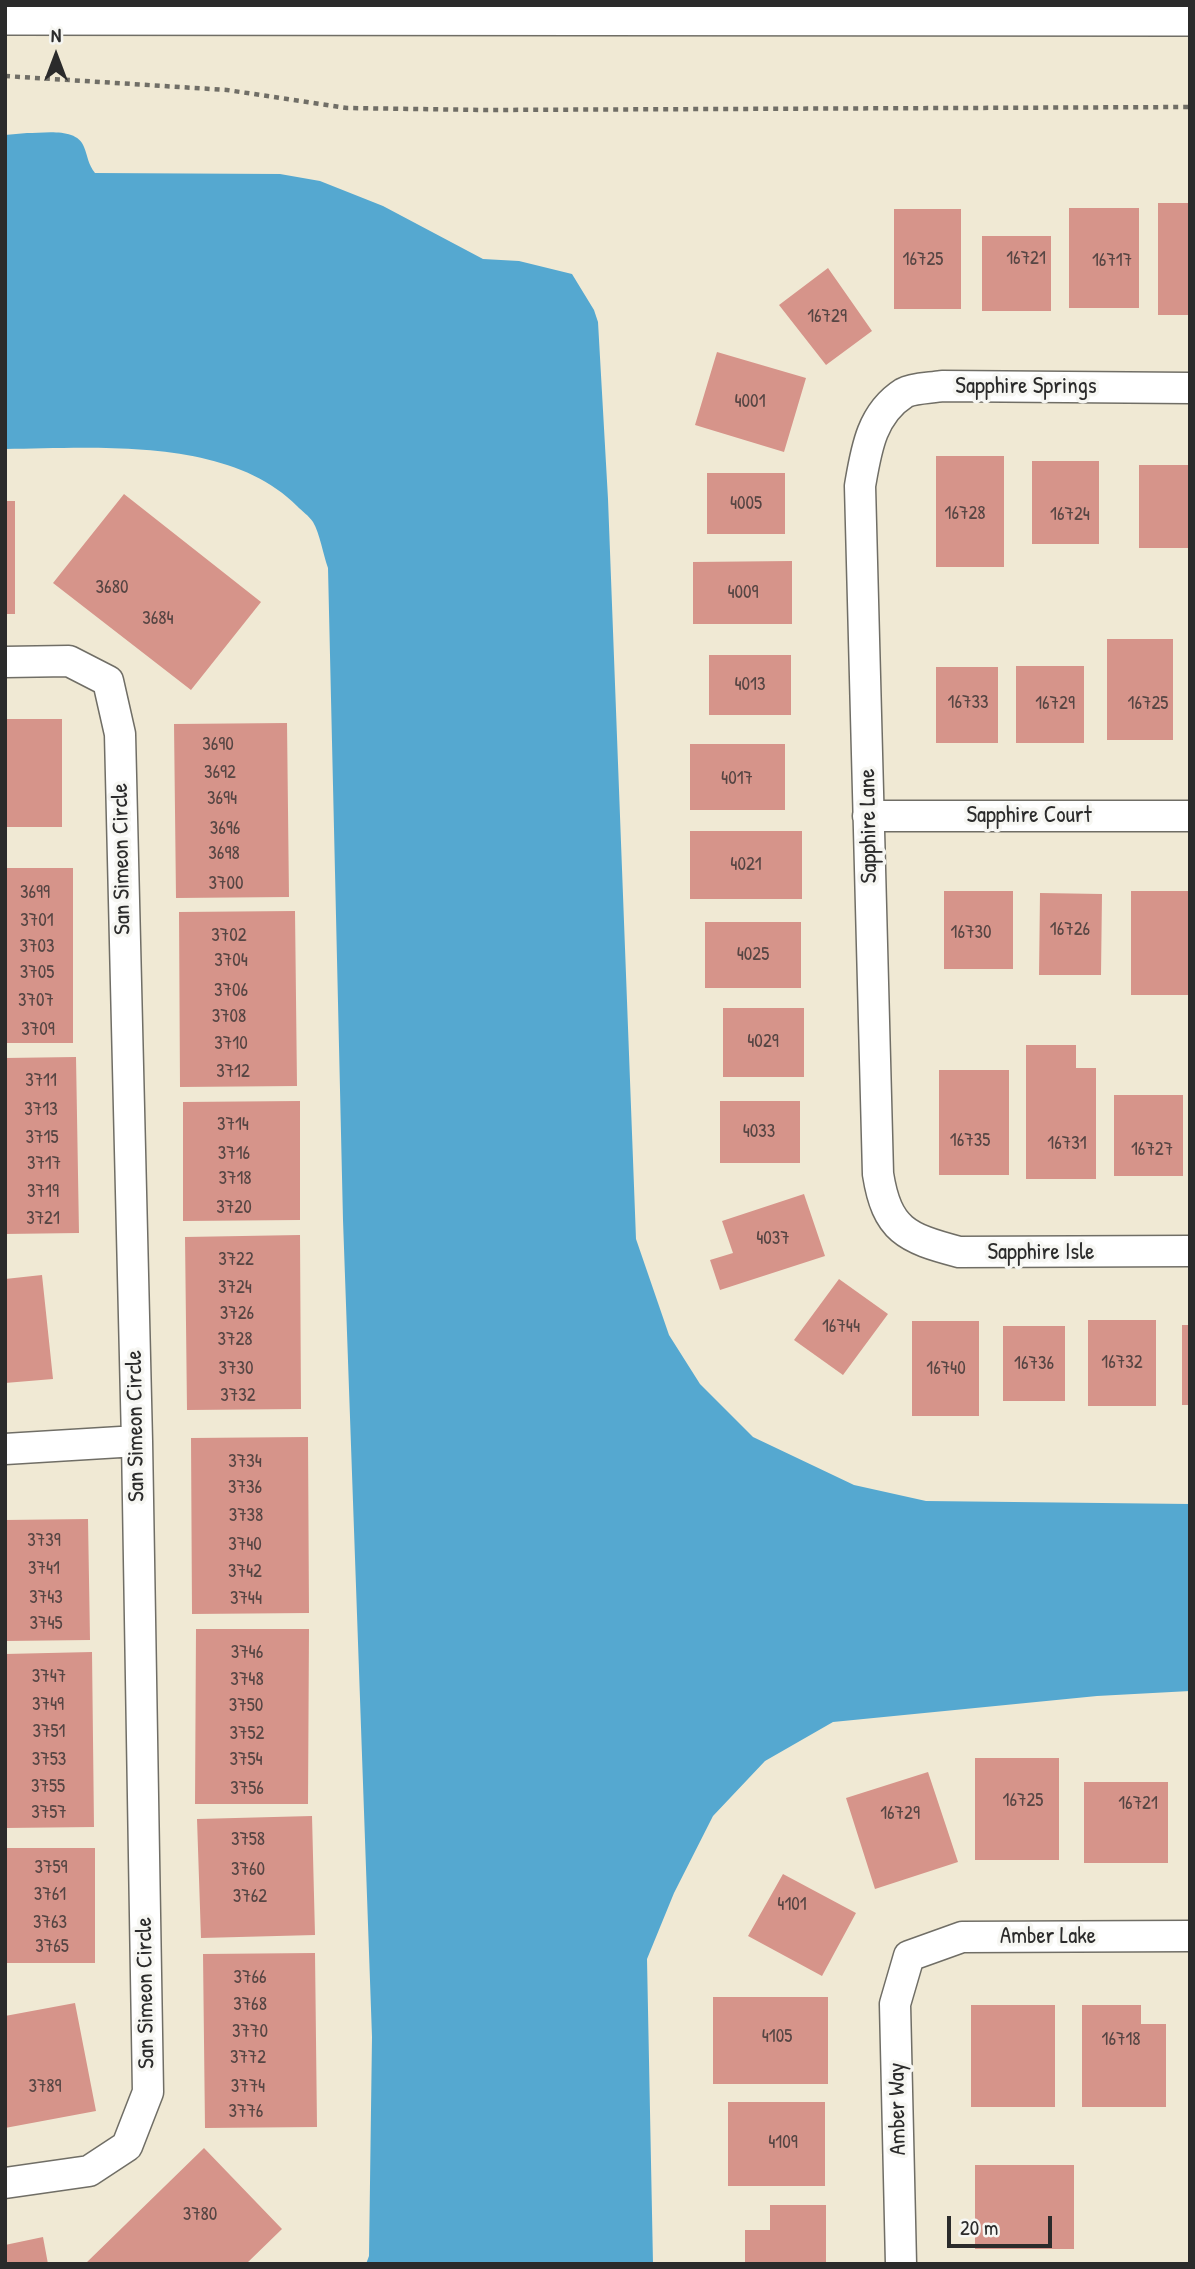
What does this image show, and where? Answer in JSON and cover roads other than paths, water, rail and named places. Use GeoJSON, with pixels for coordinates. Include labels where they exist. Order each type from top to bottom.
{"type":"FeatureCollection","features":[{"type":"Feature","properties":{"kind":"street"},"geometry":{"type":"LineString","coordinates":[[5,16],[1190,17]]}},
{"type":"Feature","properties":{"kind":"street","name":"Sapphire Springs"},"geometry":{"type":"LineString","coordinates":[[875,423],[905,392],[942,386],[1190,388]]}},
{"type":"Feature","properties":{"kind":"street","name":"Sapphire Lane"},"geometry":{"type":"LineString","coordinates":[[875,423],[866,451],[860,486],[868,816],[878,1174],[883,1204],[897,1227]]}},
{"type":"Feature","properties":{"kind":"street","name":"San Simeon Circle"},"geometry":{"type":"LineString","coordinates":[[5,662],[69,661],[108,681],[120,734],[137,1441],[148,2092],[127,2146],[89,2171],[5,2183]]}},
{"type":"Feature","properties":{"kind":"street","name":"Sapphire Court"},"geometry":{"type":"LineString","coordinates":[[868,816],[1190,816]]}},
{"type":"Feature","properties":{"kind":"street","name":"Sapphire Isle"},"geometry":{"type":"LineString","coordinates":[[897,1227],[935,1246],[959,1252],[1190,1251]]}},
{"type":"Feature","properties":{"kind":"street"},"geometry":{"type":"LineString","coordinates":[[5,1448],[137,1441]]}},
{"type":"Feature","properties":{"kind":"street","name":"Amber Lake"},"geometry":{"type":"LineString","coordinates":[[909,1956],[962,1937],[1190,1936]]}},
{"type":"Feature","properties":{"kind":"street","name":"Amber Way"},"geometry":{"type":"LineString","coordinates":[[901,2264],[895,2004],[909,1956]]}},
{"type":"Feature","properties":{"kind":"water"},"geometry":{"type":"Polygon","coordinates":[[[59,132],[75,136],[84,147],[95,173],[280,174],[320,181],[383,206],[483,259],[519,261],[572,274],[594,310],[598,322],[608,499],[636,1239],[669,1335],[700,1384],[753,1437],[854,1485],[926,1501],[1190,1504],[1190,1691],[1097,1696],[833,1722],[765,1761],[713,1816],[674,1893],[647,1959],[653,2264],[366,2264],[369,2256],[372,2037],[343,1220],[328,568],[318,532],[310,518],[269,484],[235,468],[199,457],[160,451],[119,448],[5,449],[5,135],[59,132]]]}}]}
